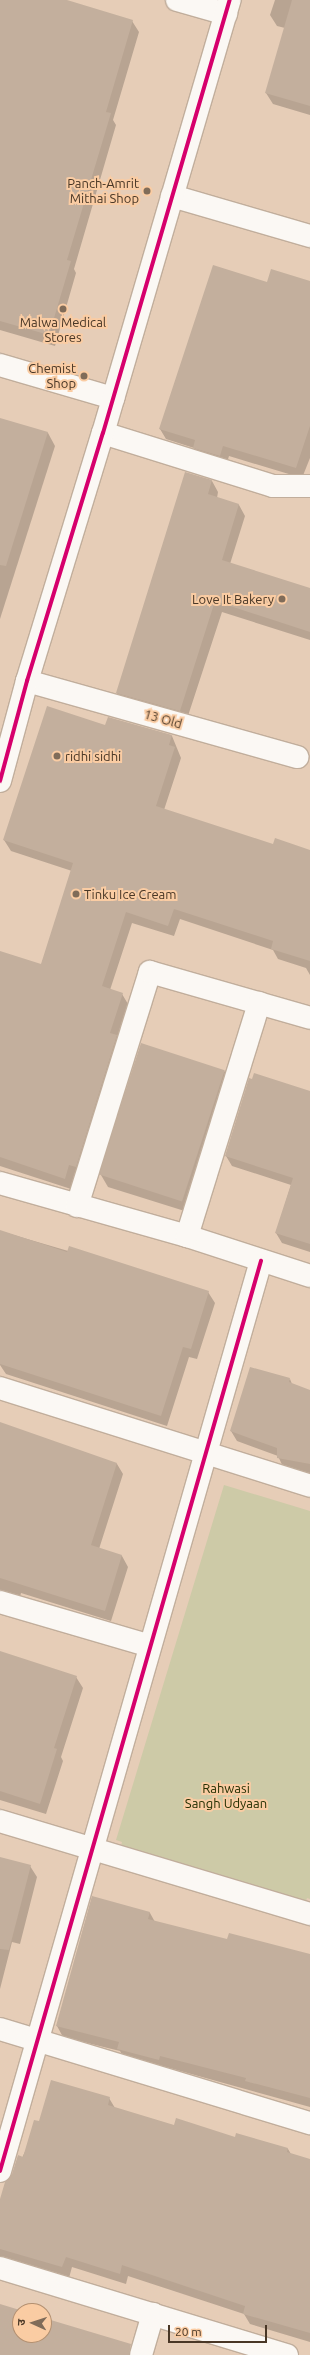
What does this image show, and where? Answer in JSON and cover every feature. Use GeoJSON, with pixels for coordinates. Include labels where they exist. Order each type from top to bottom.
{"type":"FeatureCollection","features":[{"type":"Feature","properties":{"kind":"street"},"geometry":{"type":"LineString","coordinates":[[0,781],[27,681],[103,433],[228,7],[177,0]]}},
{"type":"Feature","properties":{"kind":"street"},"geometry":{"type":"LineString","coordinates":[[172,196],[310,236]]}},
{"type":"Feature","properties":{"kind":"street"},"geometry":{"type":"LineString","coordinates":[[0,365],[113,398]]}},
{"type":"Feature","properties":{"kind":"street"},"geometry":{"type":"LineString","coordinates":[[103,433],[273,486],[310,486]]}},
{"type":"Feature","properties":{"kind":"street","name":"13 Old"},"geometry":{"type":"LineString","coordinates":[[27,681],[298,757]]}},
{"type":"Feature","properties":{"kind":"street"},"geometry":{"type":"LineString","coordinates":[[77,1206],[150,972],[310,1018]]}},
{"type":"Feature","properties":{"kind":"street"},"geometry":{"type":"LineString","coordinates":[[187,1236],[259,1003]]}},
{"type":"Feature","properties":{"kind":"street"},"geometry":{"type":"LineString","coordinates":[[0,1183],[187,1236],[310,1276]]}},
{"type":"Feature","properties":{"kind":"street"},"geometry":{"type":"LineString","coordinates":[[0,2171],[261,1261]]}},
{"type":"Feature","properties":{"kind":"street"},"geometry":{"type":"LineString","coordinates":[[0,1388],[310,1486]]}},
{"type":"Feature","properties":{"kind":"street"},"geometry":{"type":"LineString","coordinates":[[0,1602],[150,1646]]}},
{"type":"Feature","properties":{"kind":"street"},"geometry":{"type":"LineString","coordinates":[[0,1821],[310,1914]]}},
{"type":"Feature","properties":{"kind":"street"},"geometry":{"type":"LineString","coordinates":[[0,2029],[310,2123]]}},
{"type":"Feature","properties":{"kind":"street"},"geometry":{"type":"LineString","coordinates":[[0,2268],[287,2355]]}},
{"type":"Feature","properties":{"kind":"street"},"geometry":{"type":"LineString","coordinates":[[141,2355],[153,2314]]}},
{"type":"Feature","properties":{"kind":"green space","name":"Rahwasi Sangh Udyaan"},"geometry":{"type":"Polygon","coordinates":[[[224,1485],[310,1511],[310,1899],[307,1898],[302,1915],[121,1846],[122,1842],[116,1840],[224,1485]]]}},
{"type":"Feature","properties":{"kind":"building"},"geometry":{"type":"Polygon","coordinates":[[[0,0],[67,0],[133,20],[106,112],[111,113],[67,260],[71,261],[49,335],[0,321],[0,0]]]}},
{"type":"Feature","properties":{"kind":"building"},"geometry":{"type":"Polygon","coordinates":[[[292,0],[310,0],[310,106],[265,93],[292,0]]]}},
{"type":"Feature","properties":{"kind":"building"},"geometry":{"type":"Polygon","coordinates":[[[213,265],[267,282],[271,269],[310,281],[310,426],[296,468],[223,446],[220,456],[193,448],[195,440],[159,429],[213,265]]]}},
{"type":"Feature","properties":{"kind":"building"},"geometry":{"type":"Polygon","coordinates":[[[0,418],[48,432],[6,566],[0,565],[0,418]]]}},
{"type":"Feature","properties":{"kind":"building"},"geometry":{"type":"Polygon","coordinates":[[[185,472],[212,480],[208,494],[239,504],[222,560],[310,588],[310,632],[215,601],[180,711],[116,693],[185,472]]]}},
{"type":"Feature","properties":{"kind":"building"},"geometry":{"type":"Polygon","coordinates":[[[47,706],[105,725],[108,717],[172,735],[169,745],[175,747],[156,806],[273,844],[275,838],[310,850],[310,961],[271,949],[273,941],[174,909],[168,926],[126,912],[102,986],[123,993],[110,1033],[117,1035],[76,1167],[69,1165],[65,1179],[0,1157],[0,951],[41,964],[73,863],[3,840],[47,706]]]}},
{"type":"Feature","properties":{"kind":"building"},"geometry":{"type":"Polygon","coordinates":[[[141,1043],[225,1070],[182,1201],[98,1174],[141,1043]]]}},
{"type":"Feature","properties":{"kind":"building"},"geometry":{"type":"Polygon","coordinates":[[[254,1073],[310,1091],[310,1244],[275,1233],[293,1178],[225,1156],[249,1078],[252,1079],[254,1073]]]}},
{"type":"Feature","properties":{"kind":"building"},"geometry":{"type":"Polygon","coordinates":[[[0,1230],[67,1252],[69,1246],[209,1291],[191,1349],[183,1347],[161,1416],[0,1364],[0,1230]]]}},
{"type":"Feature","properties":{"kind":"building"},"geometry":{"type":"Polygon","coordinates":[[[250,1367],[290,1378],[289,1382],[310,1390],[310,1464],[277,1458],[277,1448],[230,1431],[250,1367]]]}},
{"type":"Feature","properties":{"kind":"building"},"geometry":{"type":"Polygon","coordinates":[[[0,1422],[117,1463],[91,1545],[122,1555],[105,1611],[0,1578],[0,1422]]]}},
{"type":"Feature","properties":{"kind":"building"},"geometry":{"type":"Polygon","coordinates":[[[0,1651],[77,1676],[54,1748],[57,1749],[40,1804],[0,1791],[0,1651]]]}},
{"type":"Feature","properties":{"kind":"building"},"geometry":{"type":"Polygon","coordinates":[[[0,1857],[31,1865],[9,1950],[0,1949],[0,1857]]]}},
{"type":"Feature","properties":{"kind":"building"},"geometry":{"type":"Polygon","coordinates":[[[92,1896],[150,1912],[148,1919],[227,1939],[229,1933],[310,1954],[310,2098],[245,2081],[246,2078],[160,2056],[159,2060],[117,2049],[119,2042],[56,2026],[92,1896]]]}},
{"type":"Feature","properties":{"kind":"building"},"geometry":{"type":"Polygon","coordinates":[[[51,2080],[110,2097],[108,2105],[174,2125],[176,2118],[235,2137],[236,2133],[288,2148],[287,2152],[310,2159],[310,2333],[243,2314],[245,2306],[122,2265],[120,2274],[66,2257],[62,2267],[0,2249],[0,2199],[5,2182],[12,2174],[18,2155],[23,2157],[34,2120],[39,2121],[51,2080]]]}},
{"type":"Feature","properties":{"kind":"building"},"geometry":{"type":"Polygon","coordinates":[[[0,2304],[12,2308],[12,2343],[52,2343],[52,2320],[131,2344],[129,2355],[0,2355],[0,2304]]]}},
{"type":"Feature","properties":{"kind":"cycle path"},"geometry":{"type":"LineString","coordinates":[[0,781],[27,681],[103,433],[230,0]]}},
{"type":"Feature","properties":{"kind":"cycle path"},"geometry":{"type":"LineString","coordinates":[[0,2171],[261,1261]]}},
{"type":"Feature","properties":{"kind":"place","name":"Panch-Amrit Mithai Shop"},"geometry":{"type":"Point","coordinates":[147,191]}},
{"type":"Feature","properties":{"kind":"place","name":"Malwa Medical Stores"},"geometry":{"type":"Point","coordinates":[63,309]}},
{"type":"Feature","properties":{"kind":"place","name":"Chemist Shop"},"geometry":{"type":"Point","coordinates":[84,376]}},
{"type":"Feature","properties":{"kind":"place","name":"Love It Bakery"},"geometry":{"type":"Point","coordinates":[282,599]}},
{"type":"Feature","properties":{"kind":"place","name":"ridhi sidhi"},"geometry":{"type":"Point","coordinates":[57,756]}},
{"type":"Feature","properties":{"kind":"place","name":"Tinku Ice Cream"},"geometry":{"type":"Point","coordinates":[76,894]}}]}
